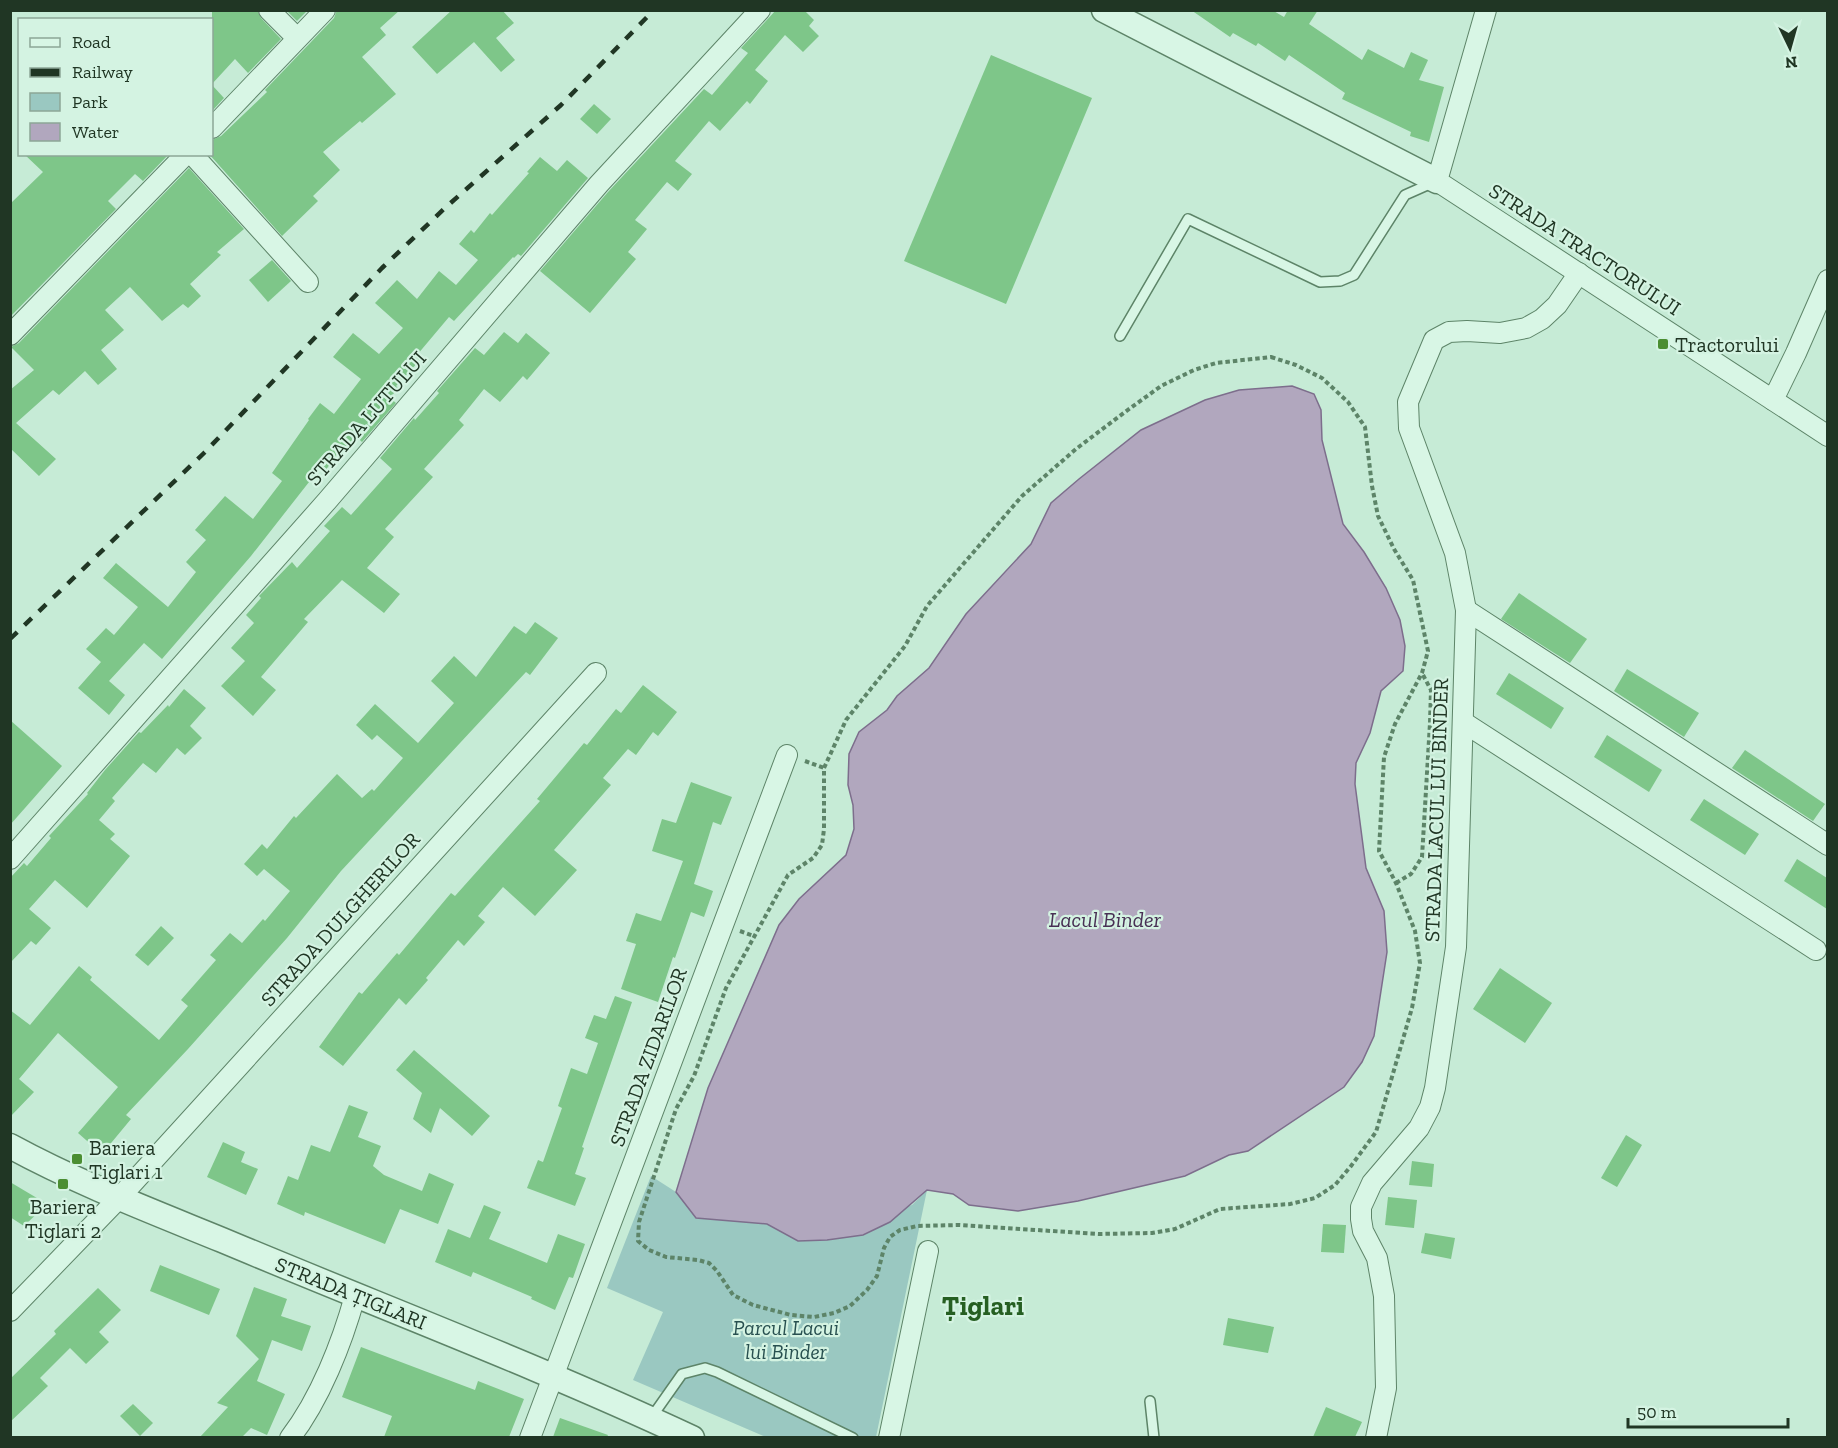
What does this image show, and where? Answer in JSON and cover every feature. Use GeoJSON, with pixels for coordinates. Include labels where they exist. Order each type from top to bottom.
{"type":"FeatureCollection","features":[{"type":"Feature","properties":{"kind":"street"},"geometry":{"type":"LineString","coordinates":[[269,10],[297,38]]}},
{"type":"Feature","properties":{"kind":"street"},"geometry":{"type":"LineString","coordinates":[[213,127],[325,10]]}},
{"type":"Feature","properties":{"kind":"street","name":"STRADA LUTULUI"},"geometry":{"type":"LineString","coordinates":[[10,859],[319,510],[599,184],[760,10]]}},
{"type":"Feature","properties":{"kind":"street"},"geometry":{"type":"LineString","coordinates":[[1104,10],[1437,181],[1486,10]]}},
{"type":"Feature","properties":{"kind":"street"},"geometry":{"type":"LineString","coordinates":[[10,335],[184,156]]}},
{"type":"Feature","properties":{"kind":"street"},"geometry":{"type":"LineString","coordinates":[[194,156],[308,282]]}},
{"type":"Feature","properties":{"kind":"street","name":"STRADA TRACTORULUI"},"geometry":{"type":"LineString","coordinates":[[1437,181],[1827,436]]}},
{"type":"Feature","properties":{"kind":"street","name":"STRADA LACUL LUI BINDER"},"geometry":{"type":"LineString","coordinates":[[1376,1437],[1386,1388],[1384,1296],[1377,1258],[1363,1231],[1361,1207],[1372,1183],[1419,1128],[1430,1107],[1435,1088],[1456,947],[1463,723],[1466,610],[1455,553],[1409,428],[1408,402],[1434,340],[1449,332],[1500,333],[1527,328],[1542,320],[1557,305],[1579,273]]}},
{"type":"Feature","properties":{"kind":"street"},"geometry":{"type":"LineString","coordinates":[[1773,400],[1827,280]]}},
{"type":"Feature","properties":{"kind":"street"},"geometry":{"type":"LineString","coordinates":[[1466,610],[1827,845]]}},
{"type":"Feature","properties":{"kind":"street","name":"STRADA DULGHERILOR"},"geometry":{"type":"LineString","coordinates":[[10,1311],[120,1197],[596,673]]}},
{"type":"Feature","properties":{"kind":"street"},"geometry":{"type":"LineString","coordinates":[[1463,723],[1816,950]]}},
{"type":"Feature","properties":{"kind":"street","name":"STRADA ZIDARILOR"},"geometry":{"type":"LineString","coordinates":[[530,1437],[787,755]]}},
{"type":"Feature","properties":{"kind":"street","name":"STRADA ȚIGLARI"},"geometry":{"type":"LineString","coordinates":[[10,1146],[120,1197],[354,1296],[554,1376],[692,1437]]}},
{"type":"Feature","properties":{"kind":"street"},"geometry":{"type":"LineString","coordinates":[[889,1437],[928,1251]]}},
{"type":"Feature","properties":{"kind":"street"},"geometry":{"type":"LineString","coordinates":[[290,1437],[304,1420],[315,1400],[354,1296]]}},
{"type":"Feature","properties":{"kind":"lane"},"geometry":{"type":"LineString","coordinates":[[1120,336],[1188,219],[1320,282],[1340,281],[1354,275],[1405,195],[1437,181]]}},
{"type":"Feature","properties":{"kind":"lane"},"geometry":{"type":"LineString","coordinates":[[651,1418],[682,1374],[705,1368],[853,1437]]}},
{"type":"Feature","properties":{"kind":"lane"},"geometry":{"type":"LineString","coordinates":[[1150,1401],[1154,1437]]}},
{"type":"Feature","properties":{"kind":"path"},"geometry":{"type":"LineString","coordinates":[[1271,357],[1296,365],[1322,378],[1348,402],[1365,427],[1378,516],[1413,580],[1428,651],[1422,673],[1395,724],[1384,757],[1379,851],[1396,883],[1415,931],[1420,963],[1412,1008],[1376,1132],[1335,1185],[1315,1198],[1290,1204],[1220,1209],[1175,1229],[1152,1233],[1098,1234],[959,1225],[917,1226],[900,1230],[890,1237],[877,1276],[867,1290],[850,1306],[834,1313],[814,1317],[791,1315],[753,1305],[733,1295],[709,1263],[666,1257],[649,1250],[638,1241],[639,1222],[676,1109],[694,1076],[726,988],[788,875],[813,858],[822,845],[824,768],[846,720],[905,646],[927,606],[1022,496],[1076,449],[1125,412],[1161,386],[1194,370],[1216,363],[1271,357]]}},
{"type":"Feature","properties":{"kind":"path"},"geometry":{"type":"LineString","coordinates":[[1396,883],[1411,874],[1422,857],[1431,690],[1422,673]]}},
{"type":"Feature","properties":{"kind":"green space","name":"Parcul Lacui lui Binder"},"geometry":{"type":"Polygon","coordinates":[[[651,1176],[676,1192],[696,1218],[767,1224],[798,1241],[912,1205],[927,1190],[876,1437],[766,1437],[633,1380],[663,1312],[607,1288],[651,1176]]]}},
{"type":"Feature","properties":{"kind":"water","name":"Lacul Binder"},"geometry":{"type":"Polygon","coordinates":[[[1292,386],[1314,394],[1321,410],[1322,440],[1343,524],[1364,552],[1386,588],[1400,620],[1405,646],[1403,671],[1381,691],[1370,733],[1356,763],[1355,784],[1366,868],[1384,911],[1387,952],[1374,1036],[1362,1062],[1344,1087],[1248,1151],[1229,1155],[1185,1176],[1078,1201],[1018,1211],[969,1205],[953,1194],[927,1190],[890,1222],[863,1235],[827,1240],[798,1241],[767,1224],[696,1218],[676,1192],[708,1088],[779,925],[799,899],[846,855],[854,829],[853,805],[848,785],[849,754],[859,732],[887,710],[897,696],[929,668],[966,614],[1031,544],[1051,503],[1079,479],[1141,430],[1205,400],[1239,390],[1292,386]]]}},
{"type":"Feature","properties":{"kind":"building"},"geometry":{"type":"Polygon","coordinates":[[[212,10],[257,10],[261,18],[281,39],[248,73],[235,59],[213,83],[212,10]]]}},
{"type":"Feature","properties":{"kind":"building"},"geometry":{"type":"Polygon","coordinates":[[[286,10],[308,10],[297,21],[286,10]]]}},
{"type":"Feature","properties":{"kind":"building"},"geometry":{"type":"Polygon","coordinates":[[[337,10],[400,10],[380,28],[386,35],[362,57],[396,94],[323,152],[340,170],[313,196],[318,201],[282,236],[211,156],[213,156],[213,140],[221,136],[267,92],[265,90],[334,18],[337,10]]]}},
{"type":"Feature","properties":{"kind":"building"},"geometry":{"type":"Polygon","coordinates":[[[452,10],[502,10],[514,23],[496,38],[515,60],[501,72],[474,42],[437,74],[412,47],[452,10]]]}},
{"type":"Feature","properties":{"kind":"building"},"geometry":{"type":"Polygon","coordinates":[[[776,10],[804,10],[814,20],[809,26],[819,36],[803,52],[785,35],[755,70],[768,81],[750,104],[747,101],[720,131],[709,121],[675,161],[692,174],[678,191],[667,182],[635,220],[647,229],[628,252],[636,259],[590,313],[540,271],[608,192],[704,89],[712,95],[748,53],[741,48],[776,10]]]}},
{"type":"Feature","properties":{"kind":"building"},"geometry":{"type":"Polygon","coordinates":[[[1191,10],[1272,10],[1284,17],[1288,10],[1318,10],[1309,24],[1362,60],[1368,49],[1404,68],[1411,52],[1428,60],[1419,80],[1444,87],[1429,142],[1410,136],[1411,132],[1342,99],[1345,93],[1289,55],[1285,61],[1258,43],[1256,46],[1233,33],[1230,37],[1191,10]]]}},
{"type":"Feature","properties":{"kind":"building"},"geometry":{"type":"Polygon","coordinates":[[[991,55],[1092,98],[1006,304],[904,261],[991,55]]]}},
{"type":"Feature","properties":{"kind":"building"},"geometry":{"type":"Polygon","coordinates":[[[213,86],[224,98],[213,110],[213,86]]]}},
{"type":"Feature","properties":{"kind":"building"},"geometry":{"type":"Polygon","coordinates":[[[594,104],[611,119],[597,134],[580,119],[594,104]]]}},
{"type":"Feature","properties":{"kind":"building"},"geometry":{"type":"Polygon","coordinates":[[[26,156],[167,156],[143,181],[135,174],[108,201],[116,209],[10,317],[10,204],[43,172],[26,156]]]}},
{"type":"Feature","properties":{"kind":"building"},"geometry":{"type":"Polygon","coordinates":[[[540,157],[557,171],[567,160],[588,178],[521,256],[518,254],[513,257],[454,321],[449,317],[417,355],[421,359],[396,386],[398,388],[390,398],[396,403],[362,442],[356,436],[347,449],[343,446],[325,471],[320,468],[251,556],[162,659],[144,643],[109,681],[125,695],[109,715],[78,688],[101,662],[86,649],[106,628],[114,635],[138,607],[103,578],[116,563],[168,607],[196,572],[186,562],[206,540],[195,530],[225,496],[253,519],[282,481],[272,473],[320,403],[334,414],[361,379],[333,357],[353,333],[379,354],[403,328],[375,303],[397,280],[417,299],[439,271],[456,285],[478,260],[459,244],[471,230],[474,233],[490,213],[492,215],[540,157]]]}},
{"type":"Feature","properties":{"kind":"building"},"geometry":{"type":"Polygon","coordinates":[[[189,168],[244,229],[217,252],[221,255],[190,284],[201,296],[188,308],[183,304],[162,321],[130,287],[105,310],[124,330],[101,350],[117,369],[98,385],[85,371],[59,395],[53,390],[16,423],[56,459],[39,476],[10,448],[10,390],[34,370],[11,347],[19,343],[189,168]]]}},
{"type":"Feature","properties":{"kind":"building"},"geometry":{"type":"Polygon","coordinates":[[[272,260],[291,281],[268,302],[249,280],[272,260]]]}},
{"type":"Feature","properties":{"kind":"building"},"geometry":{"type":"Polygon","coordinates":[[[504,332],[518,343],[526,333],[550,353],[527,380],[523,376],[500,402],[484,389],[459,420],[464,425],[424,469],[433,477],[385,529],[394,537],[367,568],[400,594],[384,613],[342,580],[304,619],[308,622],[261,677],[276,690],[253,716],[221,686],[245,661],[231,648],[254,623],[246,615],[261,598],[259,596],[292,562],[297,568],[330,531],[324,526],[342,507],[351,515],[392,469],[380,458],[439,393],[437,391],[475,348],[484,355],[504,332]]]}},
{"type":"Feature","properties":{"kind":"building"},"geometry":{"type":"Polygon","coordinates":[[[1519,593],[1587,639],[1570,663],[1501,619],[1519,593]]]}},
{"type":"Feature","properties":{"kind":"building"},"geometry":{"type":"Polygon","coordinates":[[[535,622],[558,638],[530,675],[526,672],[341,871],[287,938],[126,1115],[131,1119],[102,1154],[78,1133],[118,1087],[58,1033],[19,1079],[34,1092],[10,1117],[10,1010],[30,1025],[79,966],[92,977],[90,980],[159,1040],[188,1006],[181,1000],[216,960],[210,955],[230,933],[242,943],[263,919],[265,921],[290,891],[264,869],[257,876],[244,864],[262,844],[267,849],[294,816],[296,818],[337,774],[362,798],[372,789],[374,791],[403,758],[377,735],[372,740],[356,725],[375,704],[418,743],[454,703],[431,681],[454,656],[476,677],[514,626],[526,634],[535,622]]]}},
{"type":"Feature","properties":{"kind":"building"},"geometry":{"type":"Polygon","coordinates":[[[1627,669],[1699,713],[1684,737],[1614,691],[1627,669]]]}},
{"type":"Feature","properties":{"kind":"building"},"geometry":{"type":"Polygon","coordinates":[[[1509,673],[1564,708],[1551,729],[1496,694],[1509,673]]]}},
{"type":"Feature","properties":{"kind":"building"},"geometry":{"type":"Polygon","coordinates":[[[643,685],[677,712],[658,736],[653,732],[636,755],[628,749],[603,778],[611,785],[554,850],[577,870],[535,916],[503,887],[478,916],[485,922],[464,946],[458,940],[406,1005],[399,998],[343,1066],[319,1047],[359,992],[362,994],[397,953],[399,955],[451,893],[455,896],[540,801],[537,799],[584,743],[587,745],[616,709],[621,713],[643,685]]]}},
{"type":"Feature","properties":{"kind":"building"},"geometry":{"type":"Polygon","coordinates":[[[184,689],[206,708],[190,726],[202,738],[185,755],[177,748],[156,773],[143,763],[112,798],[115,801],[99,820],[115,834],[110,839],[130,856],[87,908],[55,880],[29,909],[51,928],[36,945],[31,941],[10,963],[10,878],[24,863],[27,866],[51,838],[49,836],[88,794],[105,770],[139,732],[141,733],[168,705],[169,707],[184,689]]]}},
{"type":"Feature","properties":{"kind":"building"},"geometry":{"type":"Polygon","coordinates":[[[10,720],[62,766],[10,825],[10,720]]]}},
{"type":"Feature","properties":{"kind":"building"},"geometry":{"type":"Polygon","coordinates":[[[1607,735],[1662,770],[1649,792],[1594,757],[1607,735]]]}},
{"type":"Feature","properties":{"kind":"building"},"geometry":{"type":"Polygon","coordinates":[[[1745,750],[1825,804],[1813,821],[1732,768],[1745,750]]]}},
{"type":"Feature","properties":{"kind":"building"},"geometry":{"type":"Polygon","coordinates":[[[691,782],[732,797],[721,825],[713,822],[694,884],[713,891],[704,917],[691,912],[658,1002],[621,989],[636,944],[626,941],[636,913],[661,921],[683,861],[652,851],[662,819],[676,823],[691,782]]]}},
{"type":"Feature","properties":{"kind":"building"},"geometry":{"type":"Polygon","coordinates":[[[1704,799],[1759,834],[1745,855],[1690,820],[1704,799]]]}},
{"type":"Feature","properties":{"kind":"building"},"geometry":{"type":"Polygon","coordinates":[[[1797,859],[1827,878],[1827,909],[1784,881],[1797,859]]]}},
{"type":"Feature","properties":{"kind":"building"},"geometry":{"type":"Polygon","coordinates":[[[161,926],[174,938],[148,966],[135,955],[161,926]]]}},
{"type":"Feature","properties":{"kind":"building"},"geometry":{"type":"Polygon","coordinates":[[[1500,968],[1552,1003],[1525,1043],[1473,1009],[1500,968]]]}},
{"type":"Feature","properties":{"kind":"building"},"geometry":{"type":"Polygon","coordinates":[[[615,996],[632,1002],[582,1147],[584,1148],[575,1174],[586,1178],[575,1206],[527,1188],[538,1160],[543,1162],[562,1108],[558,1106],[571,1068],[587,1074],[598,1043],[585,1038],[594,1015],[606,1019],[615,996]]]}},
{"type":"Feature","properties":{"kind":"building"},"geometry":{"type":"Polygon","coordinates":[[[414,1050],[490,1116],[472,1136],[440,1108],[431,1133],[413,1119],[422,1093],[396,1070],[414,1050]]]}},
{"type":"Feature","properties":{"kind":"building"},"geometry":{"type":"Polygon","coordinates":[[[349,1105],[368,1112],[358,1137],[381,1146],[373,1166],[384,1175],[422,1191],[429,1173],[454,1184],[438,1224],[400,1209],[385,1244],[305,1212],[304,1216],[277,1204],[288,1176],[298,1180],[311,1145],[330,1152],[349,1105]]]}},
{"type":"Feature","properties":{"kind":"building"},"geometry":{"type":"Polygon","coordinates":[[[1626,1135],[1642,1145],[1617,1187],[1601,1178],[1626,1135]]]}},
{"type":"Feature","properties":{"kind":"building"},"geometry":{"type":"Polygon","coordinates":[[[223,1142],[245,1152],[241,1162],[258,1169],[246,1195],[207,1177],[223,1142]]]}},
{"type":"Feature","properties":{"kind":"building"},"geometry":{"type":"Polygon","coordinates":[[[1412,1161],[1434,1164],[1432,1187],[1409,1185],[1412,1161]]]}},
{"type":"Feature","properties":{"kind":"building"},"geometry":{"type":"Polygon","coordinates":[[[10,1182],[47,1204],[24,1226],[10,1217],[10,1182]]]}},
{"type":"Feature","properties":{"kind":"building"},"geometry":{"type":"Polygon","coordinates":[[[1388,1197],[1417,1200],[1414,1228],[1385,1225],[1388,1197]]]}},
{"type":"Feature","properties":{"kind":"building"},"geometry":{"type":"Polygon","coordinates":[[[484,1205],[501,1212],[489,1239],[547,1263],[558,1234],[585,1244],[573,1278],[569,1277],[555,1310],[531,1299],[532,1297],[473,1272],[471,1277],[435,1262],[448,1229],[470,1238],[484,1205]]]}},
{"type":"Feature","properties":{"kind":"building"},"geometry":{"type":"Polygon","coordinates":[[[1323,1224],[1346,1225],[1344,1253],[1321,1252],[1323,1224]]]}},
{"type":"Feature","properties":{"kind":"building"},"geometry":{"type":"Polygon","coordinates":[[[1425,1233],[1455,1238],[1451,1259],[1421,1253],[1425,1233]]]}},
{"type":"Feature","properties":{"kind":"building"},"geometry":{"type":"Polygon","coordinates":[[[160,1265],[220,1289],[209,1315],[150,1291],[160,1265]]]}},
{"type":"Feature","properties":{"kind":"building"},"geometry":{"type":"Polygon","coordinates":[[[254,1287],[287,1299],[281,1316],[311,1326],[302,1351],[272,1340],[257,1381],[285,1394],[267,1435],[251,1428],[242,1437],[200,1437],[228,1407],[217,1403],[259,1359],[236,1336],[254,1287]]]}},
{"type":"Feature","properties":{"kind":"building"},"geometry":{"type":"Polygon","coordinates":[[[98,1288],[121,1310],[99,1332],[109,1342],[86,1364],[70,1348],[40,1378],[48,1386],[10,1422],[10,1379],[98,1288]]]}},
{"type":"Feature","properties":{"kind":"building"},"geometry":{"type":"Polygon","coordinates":[[[1228,1318],[1274,1327],[1268,1353],[1223,1345],[1228,1318]]]}},
{"type":"Feature","properties":{"kind":"building"},"geometry":{"type":"Polygon","coordinates":[[[361,1347],[475,1390],[478,1381],[524,1399],[509,1437],[384,1437],[392,1416],[342,1397],[361,1347]]]}},
{"type":"Feature","properties":{"kind":"building"},"geometry":{"type":"Polygon","coordinates":[[[133,1404],[153,1423],[140,1436],[120,1416],[133,1404]]]}},
{"type":"Feature","properties":{"kind":"building"},"geometry":{"type":"Polygon","coordinates":[[[1326,1407],[1362,1422],[1355,1437],[1313,1437],[1326,1407]]]}},
{"type":"Feature","properties":{"kind":"building"},"geometry":{"type":"Polygon","coordinates":[[[560,1418],[608,1435],[607,1437],[553,1437],[560,1418]]]}},
{"type":"Feature","properties":{"kind":"railway"},"geometry":{"type":"LineString","coordinates":[[10,639],[204,453],[382,268],[445,208],[561,105],[654,10]]}},
{"type":"Feature","properties":{"kind":"place","name":"Tractorului"},"geometry":{"type":"Point","coordinates":[1663,344]}},
{"type":"Feature","properties":{"kind":"place","name":"Bariera Tiglari 1"},"geometry":{"type":"Point","coordinates":[77,1159]}},
{"type":"Feature","properties":{"kind":"place","name":"Bariera Tiglari 2"},"geometry":{"type":"Point","coordinates":[63,1184]}},
{"type":"Feature","properties":{"kind":"district","name":"Țiglari"},"geometry":{"type":"Point","coordinates":[983,1306]}}]}
